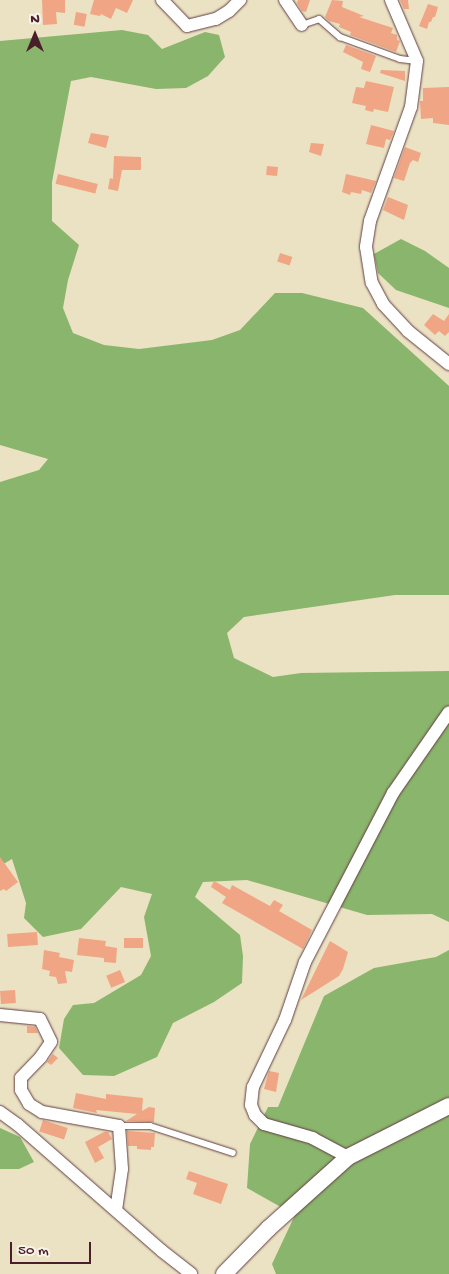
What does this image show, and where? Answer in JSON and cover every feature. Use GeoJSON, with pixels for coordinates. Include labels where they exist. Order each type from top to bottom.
{"type":"FeatureCollection","features":[{"type":"Feature","properties":{"kind":"street"},"geometry":{"type":"LineString","coordinates":[[162,0],[187,26],[216,19],[240,0]]}},
{"type":"Feature","properties":{"kind":"street"},"geometry":{"type":"LineString","coordinates":[[285,0],[302,25]]}},
{"type":"Feature","properties":{"kind":"street"},"geometry":{"type":"LineString","coordinates":[[391,0],[417,61],[412,107],[370,221],[366,246],[372,283],[383,304],[408,331],[449,364]]}},
{"type":"Feature","properties":{"kind":"street"},"geometry":{"type":"LineString","coordinates":[[348,1157],[313,1138],[264,1124],[255,1115],[251,1105],[253,1087],[285,1020],[305,962],[394,793],[449,712]]}},
{"type":"Feature","properties":{"kind":"street"},"geometry":{"type":"LineString","coordinates":[[0,1015],[40,1020],[50,1042],[41,1057],[21,1078],[21,1090],[29,1104],[42,1112],[119,1126],[122,1169],[116,1210]]}},
{"type":"Feature","properties":{"kind":"street"},"geometry":{"type":"LineString","coordinates":[[224,1274],[269,1228],[348,1157],[449,1106]]}},
{"type":"Feature","properties":{"kind":"street"},"geometry":{"type":"LineString","coordinates":[[0,1112],[18,1125],[191,1274]]}},
{"type":"Feature","properties":{"kind":"lane"},"geometry":{"type":"LineString","coordinates":[[302,25],[319,19],[340,37],[400,59],[417,61]]}},
{"type":"Feature","properties":{"kind":"lane"},"geometry":{"type":"LineString","coordinates":[[119,1126],[150,1126],[233,1153]]}},
{"type":"Feature","properties":{"kind":"green space"},"geometry":{"type":"Polygon","coordinates":[[[122,30],[148,35],[162,49],[205,32],[219,35],[225,57],[208,76],[186,88],[156,89],[91,77],[71,81],[52,182],[52,221],[79,245],[68,280],[63,308],[73,333],[104,345],[139,349],[212,340],[240,330],[275,293],[302,293],[363,308],[449,386],[449,595],[395,595],[244,617],[227,633],[234,658],[273,677],[301,673],[449,671],[449,922],[432,914],[367,915],[247,880],[203,882],[195,897],[240,935],[243,956],[242,983],[214,1002],[173,1023],[157,1057],[114,1076],[83,1075],[59,1048],[64,1019],[73,1005],[94,1003],[141,975],[151,956],[144,917],[152,894],[121,887],[81,929],[43,937],[24,918],[26,903],[12,859],[0,866],[0,482],[39,470],[48,459],[0,445],[0,41],[122,30]]]}},
{"type":"Feature","properties":{"kind":"green space"},"geometry":{"type":"Polygon","coordinates":[[[401,239],[425,251],[449,268],[449,308],[396,290],[378,273],[374,254],[401,239]]]}},
{"type":"Feature","properties":{"kind":"green space"},"geometry":{"type":"Polygon","coordinates":[[[449,950],[449,1274],[276,1274],[272,1264],[295,1215],[247,1188],[250,1144],[268,1107],[278,1107],[324,996],[374,968],[436,957],[449,950]]]}},
{"type":"Feature","properties":{"kind":"green space"},"geometry":{"type":"Polygon","coordinates":[[[0,1128],[20,1137],[34,1162],[19,1169],[0,1169],[0,1128]]]}},
{"type":"Feature","properties":{"kind":"building"},"geometry":{"type":"Polygon","coordinates":[[[42,0],[65,0],[65,13],[56,12],[57,24],[43,25],[42,0]]]}},
{"type":"Feature","properties":{"kind":"building"},"geometry":{"type":"Polygon","coordinates":[[[94,0],[133,0],[127,13],[116,8],[111,19],[101,14],[100,16],[90,14],[94,0]]]}},
{"type":"Feature","properties":{"kind":"building"},"geometry":{"type":"Polygon","coordinates":[[[298,0],[310,0],[306,12],[302,11],[297,3],[298,0]]]}},
{"type":"Feature","properties":{"kind":"building"},"geometry":{"type":"Polygon","coordinates":[[[332,0],[343,1],[342,7],[364,16],[359,17],[393,28],[391,33],[397,35],[397,40],[400,41],[396,52],[350,35],[351,32],[339,27],[340,24],[329,21],[325,17],[332,0]]]}},
{"type":"Feature","properties":{"kind":"building"},"geometry":{"type":"Polygon","coordinates":[[[400,0],[408,0],[409,9],[404,9],[400,0]]]}},
{"type":"Feature","properties":{"kind":"building"},"geometry":{"type":"Polygon","coordinates":[[[428,4],[438,7],[435,17],[429,22],[427,29],[419,26],[428,4]]]}},
{"type":"Feature","properties":{"kind":"building"},"geometry":{"type":"Polygon","coordinates":[[[76,12],[87,14],[85,27],[74,25],[76,12]]]}},
{"type":"Feature","properties":{"kind":"building"},"geometry":{"type":"Polygon","coordinates":[[[346,45],[376,56],[370,72],[361,69],[363,62],[343,52],[346,45]]]}},
{"type":"Feature","properties":{"kind":"building"},"geometry":{"type":"Polygon","coordinates":[[[381,70],[405,71],[405,81],[380,73],[381,70]]]}},
{"type":"Feature","properties":{"kind":"building"},"geometry":{"type":"Polygon","coordinates":[[[366,81],[394,87],[388,112],[374,109],[373,112],[365,110],[366,106],[352,103],[356,87],[364,88],[366,81]]]}},
{"type":"Feature","properties":{"kind":"building"},"geometry":{"type":"Polygon","coordinates":[[[449,87],[449,125],[433,123],[433,118],[421,119],[420,101],[423,101],[423,88],[449,87]]]}},
{"type":"Feature","properties":{"kind":"building"},"geometry":{"type":"Polygon","coordinates":[[[371,125],[394,131],[390,140],[386,139],[384,148],[366,144],[371,125]]]}},
{"type":"Feature","properties":{"kind":"building"},"geometry":{"type":"Polygon","coordinates":[[[91,133],[109,136],[106,148],[88,143],[91,133]]]}},
{"type":"Feature","properties":{"kind":"building"},"geometry":{"type":"Polygon","coordinates":[[[311,143],[324,144],[321,156],[309,152],[311,143]]]}},
{"type":"Feature","properties":{"kind":"building"},"geometry":{"type":"Polygon","coordinates":[[[405,147],[421,153],[418,162],[413,160],[410,163],[404,181],[394,178],[405,147]]]}},
{"type":"Feature","properties":{"kind":"building"},"geometry":{"type":"Polygon","coordinates":[[[114,156],[141,157],[141,170],[122,170],[118,191],[108,189],[110,178],[113,179],[114,156]]]}},
{"type":"Feature","properties":{"kind":"building"},"geometry":{"type":"Polygon","coordinates":[[[267,166],[278,167],[277,176],[266,175],[267,166]]]}},
{"type":"Feature","properties":{"kind":"building"},"geometry":{"type":"Polygon","coordinates":[[[58,174],[98,184],[95,194],[56,184],[58,174]]]}},
{"type":"Feature","properties":{"kind":"building"},"geometry":{"type":"Polygon","coordinates":[[[346,174],[376,181],[371,193],[362,190],[361,194],[351,192],[350,195],[342,192],[346,174]]]}},
{"type":"Feature","properties":{"kind":"building"},"geometry":{"type":"Polygon","coordinates":[[[388,197],[408,205],[404,220],[383,210],[388,197]]]}},
{"type":"Feature","properties":{"kind":"building"},"geometry":{"type":"Polygon","coordinates":[[[280,253],[292,257],[290,266],[277,262],[280,253]]]}},
{"type":"Feature","properties":{"kind":"building"},"geometry":{"type":"Polygon","coordinates":[[[433,314],[444,321],[449,314],[449,332],[445,336],[439,331],[435,335],[424,325],[433,314]]]}},
{"type":"Feature","properties":{"kind":"building"},"geometry":{"type":"Polygon","coordinates":[[[0,857],[18,882],[6,891],[4,889],[0,891],[0,857]]]}},
{"type":"Feature","properties":{"kind":"building"},"geometry":{"type":"Polygon","coordinates":[[[214,881],[230,890],[232,885],[270,906],[274,900],[283,905],[279,911],[312,930],[303,949],[222,903],[226,897],[211,887],[214,881]]]}},
{"type":"Feature","properties":{"kind":"building"},"geometry":{"type":"Polygon","coordinates":[[[37,932],[38,945],[8,947],[7,934],[37,932]]]}},
{"type":"Feature","properties":{"kind":"building"},"geometry":{"type":"Polygon","coordinates":[[[79,938],[106,941],[105,946],[117,948],[116,963],[104,962],[104,958],[77,955],[79,938]]]}},
{"type":"Feature","properties":{"kind":"building"},"geometry":{"type":"Polygon","coordinates":[[[124,938],[143,938],[143,948],[124,948],[124,938]]]}},
{"type":"Feature","properties":{"kind":"building"},"geometry":{"type":"Polygon","coordinates":[[[330,941],[348,952],[343,969],[339,976],[301,1000],[330,941]]]}},
{"type":"Feature","properties":{"kind":"building"},"geometry":{"type":"Polygon","coordinates":[[[44,950],[60,953],[59,957],[74,960],[72,972],[65,971],[67,983],[58,984],[56,977],[49,976],[50,971],[42,969],[44,950]]]}},
{"type":"Feature","properties":{"kind":"building"},"geometry":{"type":"Polygon","coordinates":[[[120,970],[125,982],[111,988],[106,976],[120,970]]]}},
{"type":"Feature","properties":{"kind":"building"},"geometry":{"type":"Polygon","coordinates":[[[15,990],[16,1003],[1,1004],[0,991],[15,990]]]}},
{"type":"Feature","properties":{"kind":"building"},"geometry":{"type":"Polygon","coordinates":[[[27,1026],[35,1027],[38,1033],[27,1033],[27,1026]]]}},
{"type":"Feature","properties":{"kind":"building"},"geometry":{"type":"Polygon","coordinates":[[[53,1054],[58,1058],[51,1065],[47,1062],[53,1054]]]}},
{"type":"Feature","properties":{"kind":"building"},"geometry":{"type":"Polygon","coordinates":[[[269,1071],[279,1073],[276,1092],[264,1089],[269,1071]]]}},
{"type":"Feature","properties":{"kind":"building"},"geometry":{"type":"Polygon","coordinates":[[[76,1093],[106,1099],[106,1094],[143,1098],[142,1111],[149,1107],[155,1108],[154,1122],[126,1121],[137,1114],[96,1110],[97,1113],[73,1108],[76,1093]]]}},
{"type":"Feature","properties":{"kind":"building"},"geometry":{"type":"Polygon","coordinates":[[[43,1120],[68,1128],[64,1139],[39,1131],[43,1120]]]}},
{"type":"Feature","properties":{"kind":"building"},"geometry":{"type":"Polygon","coordinates":[[[127,1131],[155,1133],[154,1147],[151,1147],[151,1150],[137,1149],[137,1146],[128,1146],[127,1131]]]}},
{"type":"Feature","properties":{"kind":"building"},"geometry":{"type":"Polygon","coordinates":[[[104,1132],[108,1132],[112,1139],[98,1147],[104,1158],[95,1163],[85,1142],[104,1132]]]}},
{"type":"Feature","properties":{"kind":"building"},"geometry":{"type":"Polygon","coordinates":[[[189,1171],[228,1184],[221,1204],[193,1194],[197,1183],[186,1179],[189,1171]]]}}]}
